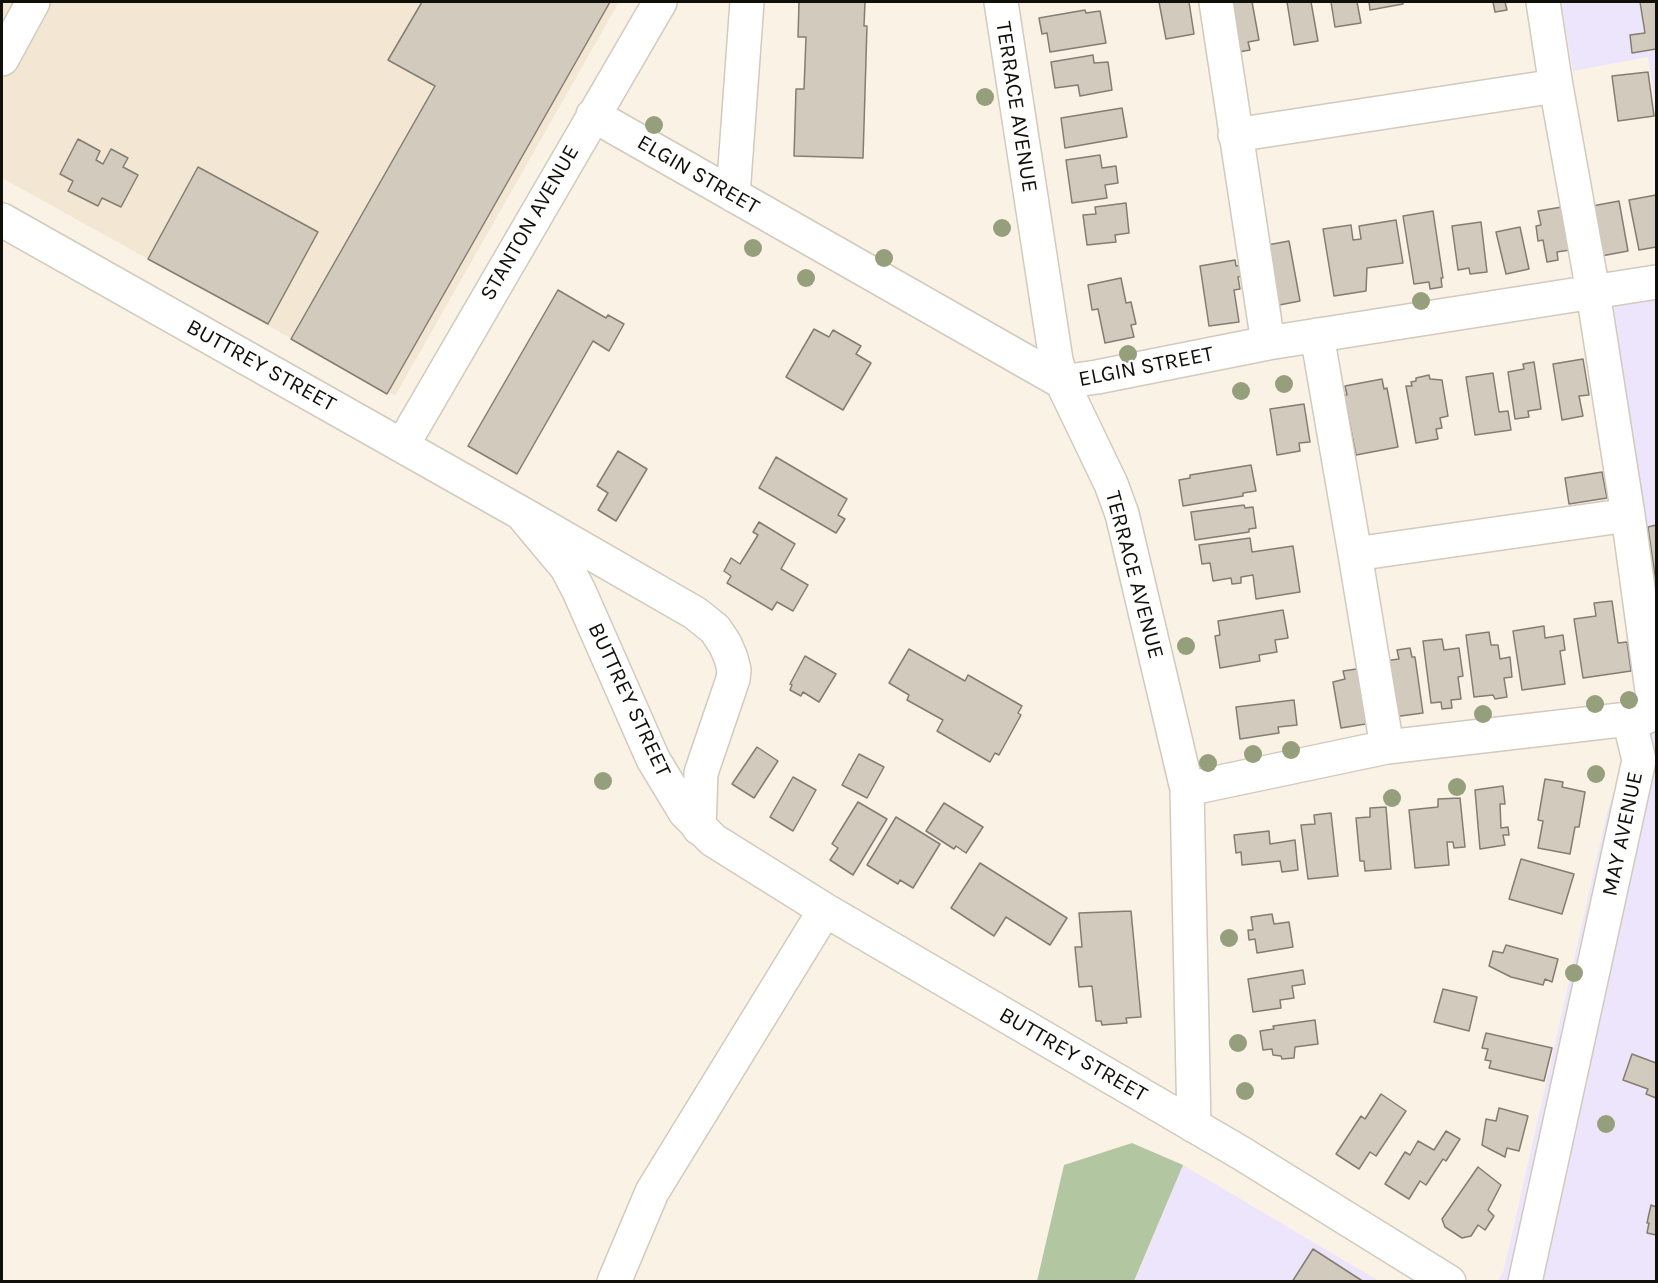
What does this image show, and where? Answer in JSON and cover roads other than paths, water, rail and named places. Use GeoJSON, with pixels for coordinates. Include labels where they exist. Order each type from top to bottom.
{"type":"FeatureCollection","features":[{"type":"Feature","properties":{"kind":"street"},"geometry":{"type":"LineString","coordinates":[[2,59],[33,2]]}},
{"type":"Feature","properties":{"kind":"street","name":"STANTON AVENUE"},"geometry":{"type":"LineString","coordinates":[[402,446],[660,2]]}},
{"type":"Feature","properties":{"kind":"street"},"geometry":{"type":"LineString","coordinates":[[733,195],[747,2]]}},
{"type":"Feature","properties":{"kind":"street","name":"TERRACE AVENUE"},"geometry":{"type":"LineString","coordinates":[[1000,2],[1049,326],[1062,382],[1111,484],[1122,514],[1187,789],[1194,1126]]}},
{"type":"Feature","properties":{"kind":"street"},"geometry":{"type":"LineString","coordinates":[[1216,2],[1268,344]]}},
{"type":"Feature","properties":{"kind":"street"},"geometry":{"type":"LineString","coordinates":[[1187,789],[1387,747],[1646,717],[1653,698],[1628,515],[1593,291],[1543,2]]}},
{"type":"Feature","properties":{"kind":"street"},"geometry":{"type":"LineString","coordinates":[[1235,135],[1556,86]]}},
{"type":"Feature","properties":{"kind":"street","name":"ELGIN STREET"},"geometry":{"type":"LineString","coordinates":[[593,115],[1062,382],[1268,344],[1656,282]]}},
{"type":"Feature","properties":{"kind":"street","name":"BUTTREY STREET"},"geometry":{"type":"LineString","coordinates":[[2,220],[521,513],[694,613],[715,629],[725,644],[734,670],[701,773],[699,828]]}},
{"type":"Feature","properties":{"kind":"street"},"geometry":{"type":"LineString","coordinates":[[1317,336],[1387,747]]}},
{"type":"Feature","properties":{"kind":"street","name":"BUTTREY STREET"},"geometry":{"type":"LineString","coordinates":[[521,513],[567,568],[653,759],[685,812],[699,828],[724,848],[825,910],[1194,1126],[1449,1281]]}},
{"type":"Feature","properties":{"kind":"street"},"geometry":{"type":"LineString","coordinates":[[1355,554],[1628,515]]}},
{"type":"Feature","properties":{"kind":"street","name":"MAY AVENUE"},"geometry":{"type":"LineString","coordinates":[[1525,1281],[1638,760],[1629,718]]}},
{"type":"Feature","properties":{"kind":"street"},"geometry":{"type":"LineString","coordinates":[[616,1281],[652,1192],[825,910]]}}]}
